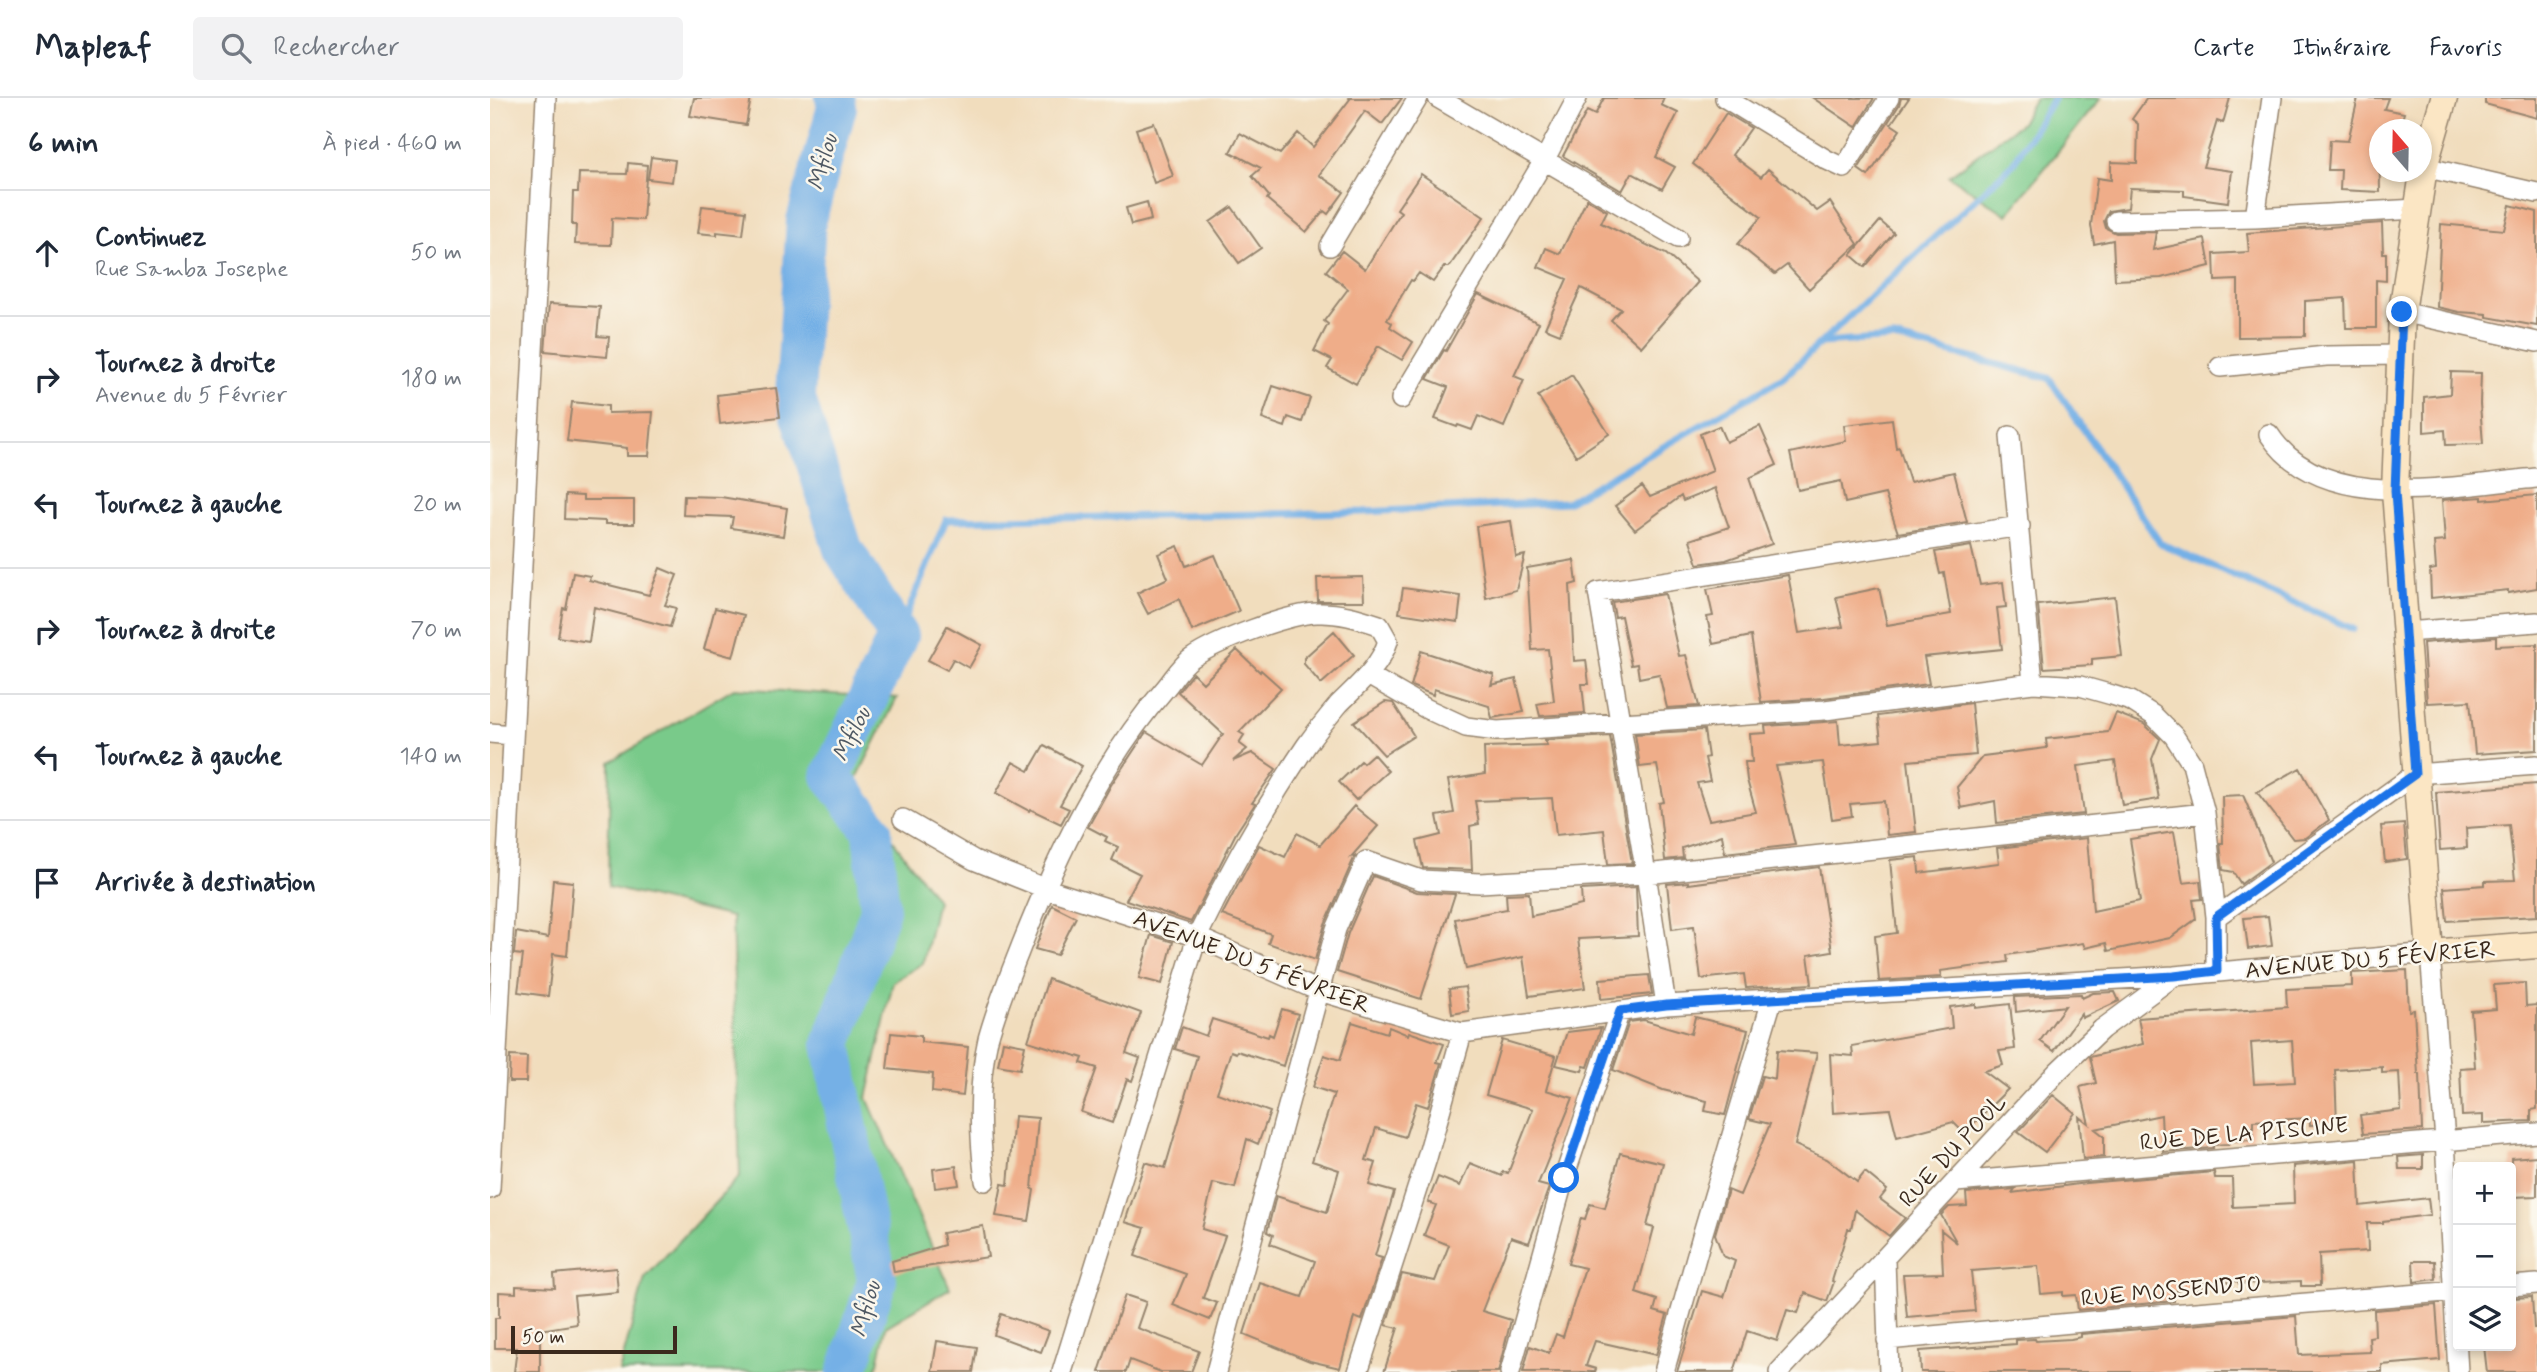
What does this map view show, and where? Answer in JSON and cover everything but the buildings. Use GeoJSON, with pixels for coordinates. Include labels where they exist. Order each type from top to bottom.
{"type":"FeatureCollection","features":[{"type":"Feature","properties":{"kind":"street"},"geometry":{"type":"LineString","coordinates":[[490,1189],[546,98]]}},
{"type":"Feature","properties":{"kind":"street"},"geometry":{"type":"LineString","coordinates":[[1330,246],[1418,98]]}},
{"type":"Feature","properties":{"kind":"street"},"geometry":{"type":"LineString","coordinates":[[1438,98],[1678,238]]}},
{"type":"Feature","properties":{"kind":"street"},"geometry":{"type":"LineString","coordinates":[[1401,399],[1545,159],[1577,98]]}},
{"type":"Feature","properties":{"kind":"street"},"geometry":{"type":"LineString","coordinates":[[1725,98],[1827,160],[1844,167],[1889,98]]}},
{"type":"Feature","properties":{"kind":"street"},"geometry":{"type":"LineString","coordinates":[[2255,218],[2272,98]]}},
{"type":"Feature","properties":{"kind":"street"},"geometry":{"type":"LineString","coordinates":[[2432,139],[2444,98]]}},
{"type":"Feature","properties":{"kind":"street"},"geometry":{"type":"LineString","coordinates":[[2432,169],[2537,193]]}},
{"type":"Feature","properties":{"kind":"street"},"geometry":{"type":"LineString","coordinates":[[2422,182],[2402,312],[2395,491],[2456,1288]]}},
{"type":"Feature","properties":{"kind":"street"},"geometry":{"type":"LineString","coordinates":[[2116,221],[2255,218],[2417,209]]}},
{"type":"Feature","properties":{"kind":"street"},"geometry":{"type":"LineString","coordinates":[[2402,312],[2537,342]]}},
{"type":"Feature","properties":{"kind":"street"},"geometry":{"type":"LineString","coordinates":[[2220,367],[2326,356],[2400,355]]}},
{"type":"Feature","properties":{"kind":"street"},"geometry":{"type":"LineString","coordinates":[[2269,434],[2283,451],[2311,471],[2347,485],[2395,491],[2537,478]]}},
{"type":"Feature","properties":{"kind":"street"},"geometry":{"type":"LineString","coordinates":[[2010,436],[2033,683]]}},
{"type":"Feature","properties":{"kind":"street"},"geometry":{"type":"LineString","coordinates":[[1666,1005],[1598,592],[2020,526]]}},
{"type":"Feature","properties":{"kind":"street"},"geometry":{"type":"LineString","coordinates":[[985,1181],[979,1132],[981,1085],[988,1041],[1000,1002],[1044,888],[1110,761],[1150,706],[1190,659],[1228,639],[1315,612],[1349,615],[1379,625],[1388,641],[1384,654],[1368,675],[1337,706],[1301,755],[1224,881],[1197,937],[1062,1372]]}},
{"type":"Feature","properties":{"kind":"street"},"geometry":{"type":"LineString","coordinates":[[2406,632],[2537,622]]}},
{"type":"Feature","properties":{"kind":"street"},"geometry":{"type":"LineString","coordinates":[[1368,675],[1427,709],[1466,727],[1497,731],[1825,710],[2033,683],[2080,686],[2131,701],[2153,715],[2174,736],[2192,764],[2205,813],[2216,917],[2217,971]]}},
{"type":"Feature","properties":{"kind":"street"},"geometry":{"type":"LineString","coordinates":[[490,733],[512,735]]}},
{"type":"Feature","properties":{"kind":"street"},"geometry":{"type":"LineString","coordinates":[[2216,917],[2415,774],[2537,765]]}},
{"type":"Feature","properties":{"kind":"street"},"geometry":{"type":"LineString","coordinates":[[1216,1372],[1336,929],[1366,861],[1421,880],[1480,883],[1646,874],[2205,813]]}},
{"type":"Feature","properties":{"kind":"street","name":"AVENUE DU 5 FÉVRIER"},"geometry":{"type":"LineString","coordinates":[[903,819],[974,860],[1044,888],[1197,937],[1319,991],[1462,1033],[1666,1005],[2174,976],[2537,945]]}},
{"type":"Feature","properties":{"kind":"street","name":"RUE DU POOL"},"geometry":{"type":"LineString","coordinates":[[1779,1372],[2076,1054],[2102,1029],[2174,976]]}},
{"type":"Feature","properties":{"kind":"street"},"geometry":{"type":"LineString","coordinates":[[1664,1372],[1772,1000]]}},
{"type":"Feature","properties":{"kind":"street"},"geometry":{"type":"LineString","coordinates":[[1510,1372],[1564,1178],[1620,1011]]}},
{"type":"Feature","properties":{"kind":"street"},"geometry":{"type":"LineString","coordinates":[[1358,1372],[1427,1158],[1462,1033]]}},
{"type":"Feature","properties":{"kind":"street","name":"RUE DE LA PISCINE"},"geometry":{"type":"LineString","coordinates":[[1956,1182],[2537,1133]]}},
{"type":"Feature","properties":{"kind":"street"},"geometry":{"type":"LineString","coordinates":[[1885,1260],[1889,1372]]}},
{"type":"Feature","properties":{"kind":"street"},"geometry":{"type":"LineString","coordinates":[[2516,1286],[2537,1284]]}},
{"type":"Feature","properties":{"kind":"street","name":"RUE MOSSENDJO"},"geometry":{"type":"LineString","coordinates":[[1887,1340],[2453,1291]]}},
{"type":"Feature","properties":{"kind":"street"},"geometry":{"type":"LineString","coordinates":[[2457,1351],[2458,1372]]}},
{"type":"Feature","properties":{"kind":"green space"},"geometry":{"type":"Polygon","coordinates":[[[2035,98],[2101,98],[2007,215],[1949,176],[2021,123],[2035,98]]]}},
{"type":"Feature","properties":{"kind":"green space"},"geometry":{"type":"Polygon","coordinates":[[[734,688],[897,698],[853,786],[937,900],[923,963],[893,982],[867,1098],[950,1288],[886,1327],[876,1372],[619,1372],[645,1278],[740,1176],[732,917],[608,887],[610,762],[734,688]]]}},
{"type":"Feature","properties":{"kind":"waterway","name":"Mfilou"},"geometry":{"type":"LineString","coordinates":[[835,98],[837,107],[806,221],[795,396],[843,549],[898,636],[831,776],[872,830],[880,910],[832,1044],[877,1280],[847,1372]]}},
{"type":"Feature","properties":{"kind":"waterway"},"geometry":{"type":"LineString","coordinates":[[898,636],[946,520],[1363,512],[1567,502],[1783,378],[2012,165],[2054,98]]}},
{"type":"Feature","properties":{"kind":"waterway"},"geometry":{"type":"LineString","coordinates":[[1821,343],[1894,338],[2049,378],[2160,543],[2353,629]]}},
{"type":"Feature","properties":{"kind":"route"},"geometry":{"type":"LineString","coordinates":[[1564,1178],[1620,1011],[1666,1005],[2174,976],[2217,971],[2216,917],[2415,774],[2395,491],[2402,312]]}}]}
